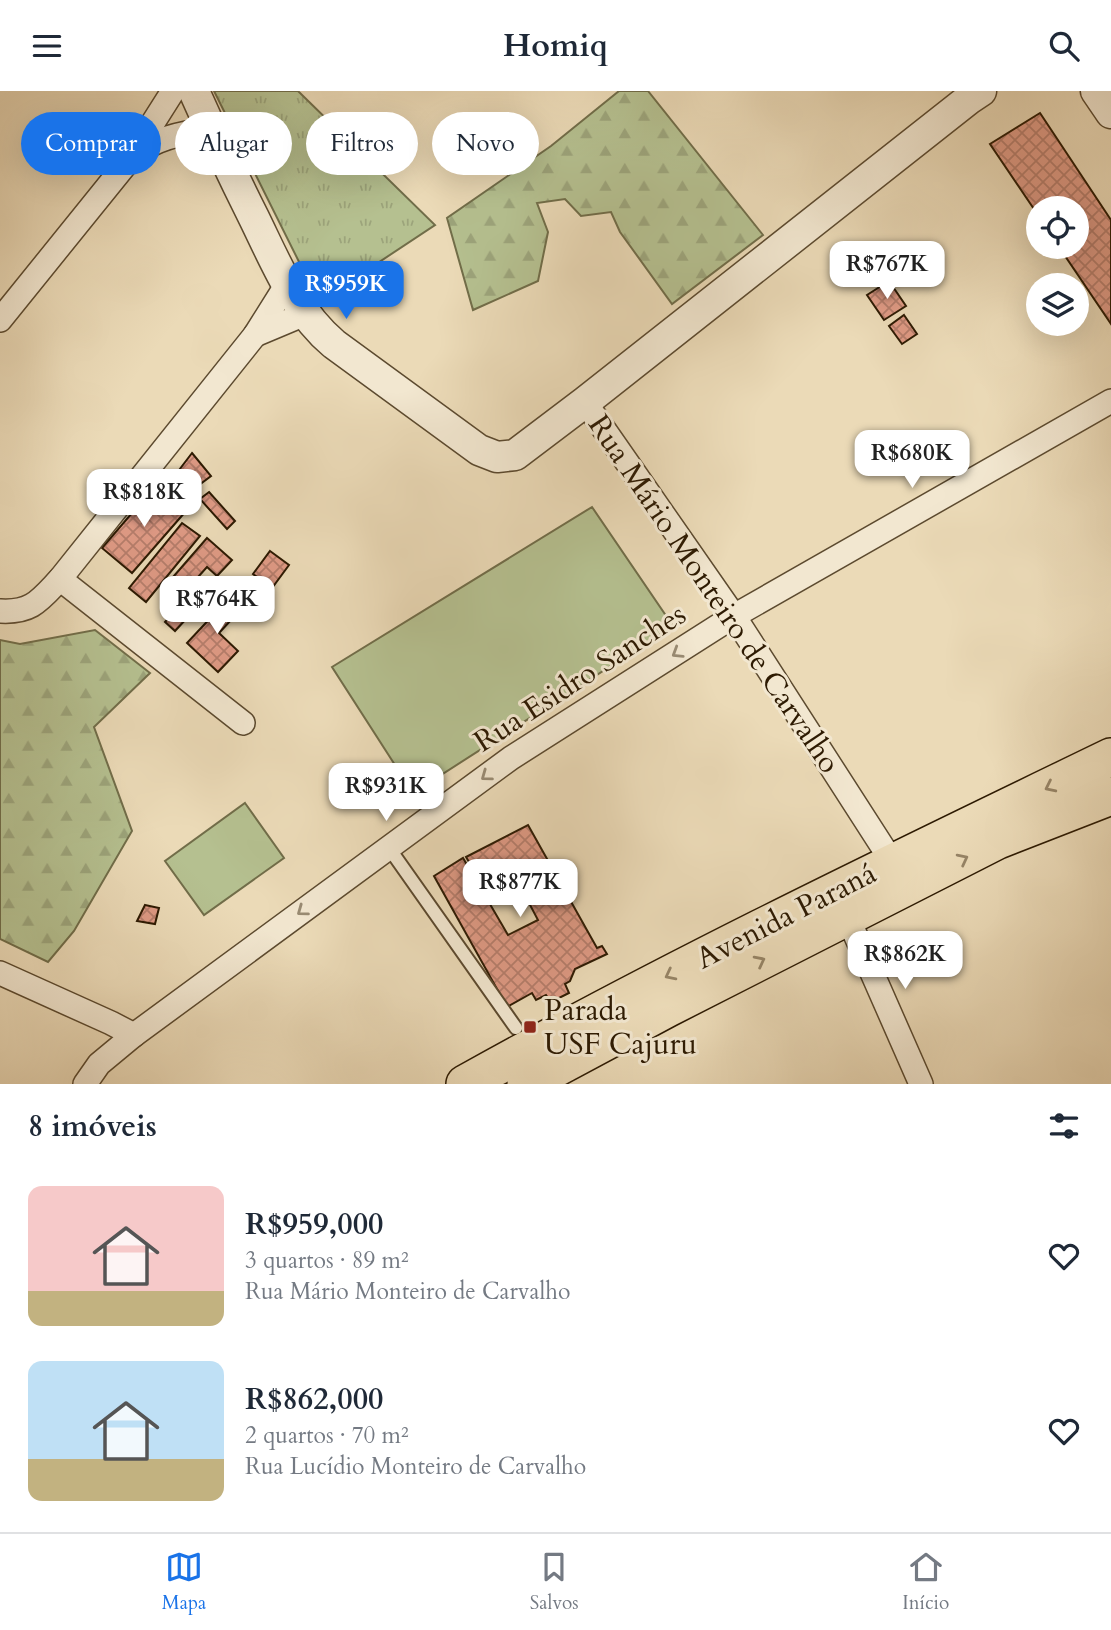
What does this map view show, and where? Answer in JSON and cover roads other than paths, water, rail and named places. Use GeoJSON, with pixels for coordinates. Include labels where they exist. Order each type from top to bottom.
{"type":"FeatureCollection","features":[{"type":"Feature","properties":{"kind":"main road","name":"Avenida Paraná"},"geometry":{"type":"LineString","coordinates":[[465,1084],[648,986],[1111,757]]}},
{"type":"Feature","properties":{"kind":"main road","name":"Avenida Paraná"},"geometry":{"type":"LineString","coordinates":[[526,1084],[668,1008],[998,841],[1111,796]]}},
{"type":"Feature","properties":{"kind":"street"},"geometry":{"type":"LineString","coordinates":[[160,112],[173,91]]}},
{"type":"Feature","properties":{"kind":"street","name":"Rua Mário Monteiro de Carvalho"},"geometry":{"type":"LineString","coordinates":[[194,91],[203,112]]}},
{"type":"Feature","properties":{"kind":"street"},"geometry":{"type":"LineString","coordinates":[[585,402],[981,91]]}},
{"type":"Feature","properties":{"kind":"street"},"geometry":{"type":"LineString","coordinates":[[1096,91],[1111,113]]}},
{"type":"Feature","properties":{"kind":"street"},"geometry":{"type":"LineString","coordinates":[[0,320],[117,175]]}},
{"type":"Feature","properties":{"kind":"street","name":"Rua Mário Monteiro de Carvalho"},"geometry":{"type":"LineString","coordinates":[[233,175],[287,284],[319,331],[479,450],[497,457],[515,455],[585,402],[734,616],[893,863]]}},
{"type":"Feature","properties":{"kind":"street"},"geometry":{"type":"LineString","coordinates":[[0,611],[19,611],[37,604],[60,579],[256,335],[287,284]]}},
{"type":"Feature","properties":{"kind":"street"},"geometry":{"type":"LineString","coordinates":[[256,335],[305,314]]}},
{"type":"Feature","properties":{"kind":"street","name":"Rua Esidro Sanches"},"geometry":{"type":"LineString","coordinates":[[85,1084],[99,1064],[134,1035],[510,758],[734,616],[1111,401]]}},
{"type":"Feature","properties":{"kind":"street"},"geometry":{"type":"LineString","coordinates":[[60,579],[243,723]]}},
{"type":"Feature","properties":{"kind":"street"},"geometry":{"type":"LineString","coordinates":[[848,918],[921,1084]]}},
{"type":"Feature","properties":{"kind":"street"},"geometry":{"type":"LineString","coordinates":[[0,973],[134,1035]]}},
{"type":"Feature","properties":{"kind":"lane"},"geometry":{"type":"LineString","coordinates":[[389,848],[516,1028]]}},
{"type":"Feature","properties":{"kind":"place","name":"Parada USF Cajuru"},"geometry":{"type":"Point","coordinates":[530,1027]}}]}
